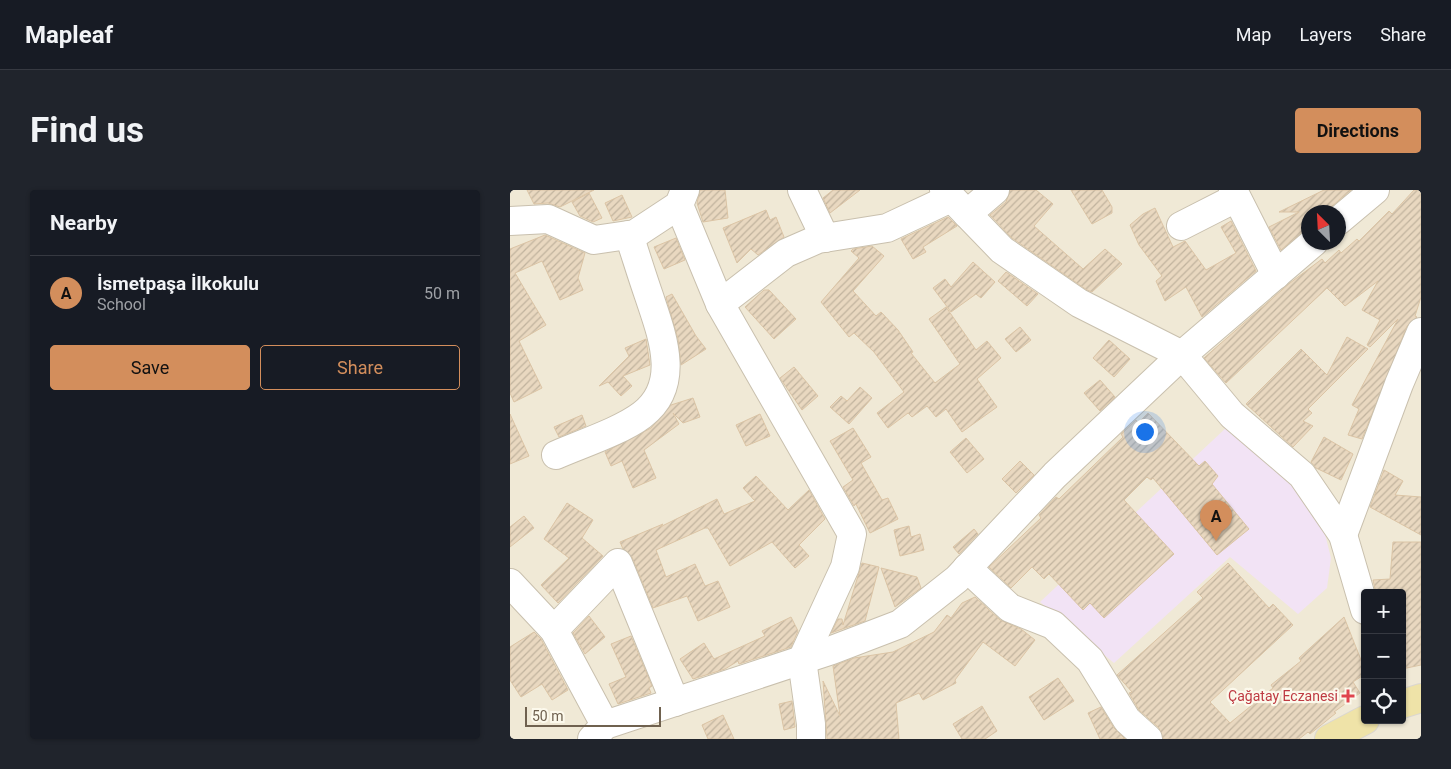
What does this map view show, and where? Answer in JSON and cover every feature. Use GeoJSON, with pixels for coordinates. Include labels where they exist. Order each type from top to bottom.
{"type":"FeatureCollection","features":[{"type":"Feature","properties":{"kind":"main road"},"geometry":{"type":"LineString","coordinates":[[1406,703],[1421,698]]}},
{"type":"Feature","properties":{"kind":"main road"},"geometry":{"type":"LineString","coordinates":[[1329,739],[1361,722]]}},
{"type":"Feature","properties":{"kind":"street"},"geometry":{"type":"LineString","coordinates":[[802,190],[826,238]]}},
{"type":"Feature","properties":{"kind":"street"},"geometry":{"type":"LineString","coordinates":[[720,304],[786,253],[818,239],[887,228],[954,201],[996,190]]}},
{"type":"Feature","properties":{"kind":"street"},"geometry":{"type":"LineString","coordinates":[[1346,215],[1375,190]]}},
{"type":"Feature","properties":{"kind":"street"},"geometry":{"type":"LineString","coordinates":[[1181,226],[1234,194],[1276,275]]}},
{"type":"Feature","properties":{"kind":"street"},"geometry":{"type":"LineString","coordinates":[[510,221],[548,219],[594,240],[635,234],[682,198],[720,304],[852,534],[845,567],[802,660],[811,724],[811,739]]}},
{"type":"Feature","properties":{"kind":"street"},"geometry":{"type":"LineString","coordinates":[[954,201],[1002,250],[1078,303],[1182,356],[1232,415],[1302,475],[1343,535],[1361,596]]}},
{"type":"Feature","properties":{"kind":"street"},"geometry":{"type":"LineString","coordinates":[[556,456],[636,420],[651,407],[662,389],[667,366],[664,340],[629,235]]}},
{"type":"Feature","properties":{"kind":"street"},"geometry":{"type":"LineString","coordinates":[[510,583],[554,630],[598,732],[675,702],[802,660],[900,624],[967,568],[1055,475],[1182,356],[1305,250]]}},
{"type":"Feature","properties":{"kind":"street"},"geometry":{"type":"LineString","coordinates":[[1343,535],[1399,384],[1421,332]]}},
{"type":"Feature","properties":{"kind":"street"},"geometry":{"type":"LineString","coordinates":[[554,630],[618,563],[675,702]]}},
{"type":"Feature","properties":{"kind":"street"},"geometry":{"type":"LineString","coordinates":[[967,568],[1010,608],[1053,626],[1090,660],[1127,720],[1148,739]]}},
{"type":"Feature","properties":{"kind":"shaded area"},"geometry":{"type":"Polygon","coordinates":[[[510,190],[1421,190],[1421,739],[510,739],[510,190]]]}},
{"type":"Feature","properties":{"kind":"shaded area"},"geometry":{"type":"Polygon","coordinates":[[[1227,427],[1308,495],[1323,526],[1331,558],[1327,588],[1298,614],[1230,557],[1114,663],[1040,602],[1227,427]]]}},
{"type":"Feature","properties":{"kind":"building"},"geometry":{"type":"Polygon","coordinates":[[[527,190],[594,190],[560,207],[548,203],[534,204],[527,190]]]}},
{"type":"Feature","properties":{"kind":"building"},"geometry":{"type":"Polygon","coordinates":[[[700,190],[725,190],[728,218],[703,222],[697,203],[700,190]]]}},
{"type":"Feature","properties":{"kind":"building"},"geometry":{"type":"Polygon","coordinates":[[[833,190],[860,190],[830,213],[823,198],[833,190]]]}},
{"type":"Feature","properties":{"kind":"building"},"geometry":{"type":"Polygon","coordinates":[[[1010,190],[1036,190],[1053,204],[1034,226],[1083,269],[1105,249],[1122,264],[1092,292],[1087,290],[1012,238],[990,215],[1006,202],[1010,190]]]}},
{"type":"Feature","properties":{"kind":"building"},"geometry":{"type":"Polygon","coordinates":[[[1071,190],[1102,190],[1112,207],[1112,213],[1092,224],[1071,190]]]}},
{"type":"Feature","properties":{"kind":"building"},"geometry":{"type":"Polygon","coordinates":[[[1324,190],[1351,190],[1333,205],[1301,205],[1301,234],[1281,250],[1269,227],[1299,212],[1279,212],[1324,190]]]}},
{"type":"Feature","properties":{"kind":"building"},"geometry":{"type":"Polygon","coordinates":[[[1414,190],[1421,190],[1421,297],[1415,316],[1417,317],[1407,326],[1362,439],[1348,435],[1359,409],[1352,405],[1398,319],[1370,347],[1367,345],[1380,320],[1362,310],[1378,281],[1345,306],[1327,288],[1226,383],[1204,358],[1290,283],[1322,259],[1325,263],[1339,250],[1341,253],[1357,239],[1359,241],[1389,211],[1392,214],[1414,190]]]}},
{"type":"Feature","properties":{"kind":"building"},"geometry":{"type":"Polygon","coordinates":[[[589,193],[602,218],[593,222],[580,216],[572,202],[589,193]]]}},
{"type":"Feature","properties":{"kind":"building"},"geometry":{"type":"Polygon","coordinates":[[[622,195],[632,217],[613,221],[605,203],[622,195]]]}},
{"type":"Feature","properties":{"kind":"building"},"geometry":{"type":"Polygon","coordinates":[[[1155,208],[1173,247],[1185,241],[1206,270],[1236,253],[1221,227],[1231,221],[1256,271],[1202,317],[1186,287],[1165,301],[1156,281],[1162,276],[1139,245],[1130,225],[1143,214],[1155,208]]]}},
{"type":"Feature","properties":{"kind":"building"},"geometry":{"type":"Polygon","coordinates":[[[766,210],[770,220],[776,217],[784,237],[758,255],[751,249],[737,263],[723,228],[766,210]]]}},
{"type":"Feature","properties":{"kind":"building"},"geometry":{"type":"Polygon","coordinates":[[[948,217],[957,226],[923,247],[926,252],[913,259],[901,239],[948,217]]]}},
{"type":"Feature","properties":{"kind":"building"},"geometry":{"type":"Polygon","coordinates":[[[545,235],[585,253],[578,278],[583,290],[560,300],[542,261],[515,273],[546,325],[519,341],[542,388],[514,402],[510,393],[510,249],[545,235]]]}},
{"type":"Feature","properties":{"kind":"building"},"geometry":{"type":"Polygon","coordinates":[[[676,238],[685,260],[664,269],[654,247],[676,238]]]}},
{"type":"Feature","properties":{"kind":"building"},"geometry":{"type":"Polygon","coordinates":[[[872,246],[884,256],[853,291],[876,316],[881,312],[898,330],[913,352],[911,353],[935,383],[960,364],[929,319],[946,307],[976,350],[987,341],[1001,358],[977,379],[997,407],[962,432],[946,409],[936,417],[927,406],[912,417],[908,413],[888,428],[877,413],[904,392],[874,352],[854,333],[849,337],[821,302],[859,258],[851,251],[872,246]]]}},
{"type":"Feature","properties":{"kind":"building"},"geometry":{"type":"Polygon","coordinates":[[[973,262],[995,282],[981,298],[976,294],[951,312],[933,288],[945,279],[951,287],[973,262]]]}},
{"type":"Feature","properties":{"kind":"building"},"geometry":{"type":"Polygon","coordinates":[[[1006,272],[1038,294],[1027,306],[998,281],[1006,272]]]}},
{"type":"Feature","properties":{"kind":"building"},"geometry":{"type":"Polygon","coordinates":[[[764,290],[769,290],[796,319],[774,339],[745,307],[764,290]]]}},
{"type":"Feature","properties":{"kind":"building"},"geometry":{"type":"Polygon","coordinates":[[[672,294],[696,336],[706,349],[681,365],[678,339],[666,297],[672,294]]]}},
{"type":"Feature","properties":{"kind":"building"},"geometry":{"type":"Polygon","coordinates":[[[1020,327],[1031,340],[1016,352],[1005,339],[1020,327]]]}},
{"type":"Feature","properties":{"kind":"building"},"geometry":{"type":"Polygon","coordinates":[[[1347,337],[1368,349],[1308,409],[1312,413],[1303,421],[1313,426],[1293,447],[1246,404],[1301,349],[1327,375],[1347,337]]]}},
{"type":"Feature","properties":{"kind":"building"},"geometry":{"type":"Polygon","coordinates":[[[646,339],[650,365],[623,376],[632,386],[621,396],[608,382],[599,386],[629,356],[625,348],[646,339]]]}},
{"type":"Feature","properties":{"kind":"building"},"geometry":{"type":"Polygon","coordinates":[[[1109,340],[1130,359],[1114,377],[1093,358],[1109,340]]]}},
{"type":"Feature","properties":{"kind":"building"},"geometry":{"type":"Polygon","coordinates":[[[794,367],[818,396],[802,410],[780,378],[794,367]]]}},
{"type":"Feature","properties":{"kind":"building"},"geometry":{"type":"Polygon","coordinates":[[[1100,380],[1115,397],[1100,411],[1084,393],[1100,380]]]}},
{"type":"Feature","properties":{"kind":"building"},"geometry":{"type":"Polygon","coordinates":[[[860,387],[872,398],[849,424],[830,407],[841,396],[847,401],[860,387]]]}},
{"type":"Feature","properties":{"kind":"building"},"geometry":{"type":"Polygon","coordinates":[[[693,398],[700,417],[683,423],[673,413],[679,424],[644,450],[656,478],[633,488],[622,461],[611,466],[605,452],[651,428],[671,405],[693,398]]]}},
{"type":"Feature","properties":{"kind":"building"},"geometry":{"type":"Polygon","coordinates":[[[1148,413],[1199,466],[1205,461],[1218,476],[1212,484],[1249,529],[1217,555],[1153,478],[1151,480],[1147,477],[1124,500],[1174,554],[1104,618],[1090,603],[1083,610],[1049,574],[1044,579],[1032,567],[1011,588],[989,567],[1041,518],[1039,515],[1056,497],[1059,499],[1123,437],[1121,434],[1136,420],[1138,423],[1148,413]]]}},
{"type":"Feature","properties":{"kind":"building"},"geometry":{"type":"Polygon","coordinates":[[[510,414],[529,456],[510,464],[510,414]]]}},
{"type":"Feature","properties":{"kind":"building"},"geometry":{"type":"Polygon","coordinates":[[[760,414],[770,436],[746,446],[736,425],[760,414]]]}},
{"type":"Feature","properties":{"kind":"building"},"geometry":{"type":"Polygon","coordinates":[[[582,415],[586,426],[559,437],[554,427],[582,415]]]}},
{"type":"Feature","properties":{"kind":"building"},"geometry":{"type":"Polygon","coordinates":[[[853,428],[871,457],[861,463],[882,500],[888,498],[898,519],[870,533],[856,504],[854,506],[843,487],[853,480],[830,441],[853,428]]]}},
{"type":"Feature","properties":{"kind":"building"},"geometry":{"type":"Polygon","coordinates":[[[1324,437],[1353,454],[1341,480],[1316,468],[1311,462],[1324,437]]]}},
{"type":"Feature","properties":{"kind":"building"},"geometry":{"type":"Polygon","coordinates":[[[966,438],[984,459],[967,473],[950,452],[966,438]]]}},
{"type":"Feature","properties":{"kind":"building"},"geometry":{"type":"Polygon","coordinates":[[[1020,461],[1034,475],[1016,493],[1002,479],[1020,461]]]}},
{"type":"Feature","properties":{"kind":"building"},"geometry":{"type":"Polygon","coordinates":[[[1384,470],[1403,481],[1395,495],[1421,497],[1421,535],[1370,507],[1384,470]]]}},
{"type":"Feature","properties":{"kind":"building"},"geometry":{"type":"Polygon","coordinates":[[[756,476],[788,510],[809,490],[825,519],[799,545],[809,556],[795,568],[772,542],[730,566],[708,528],[705,528],[656,550],[666,577],[695,564],[705,586],[718,581],[730,607],[698,621],[687,596],[653,608],[632,557],[623,549],[620,542],[663,524],[660,527],[717,499],[724,514],[755,501],[743,488],[756,476]]]}},
{"type":"Feature","properties":{"kind":"building"},"geometry":{"type":"Polygon","coordinates":[[[567,503],[593,520],[582,538],[603,556],[558,603],[541,585],[569,558],[544,539],[567,503]]]}},
{"type":"Feature","properties":{"kind":"building"},"geometry":{"type":"Polygon","coordinates":[[[524,516],[534,528],[510,547],[510,527],[524,516]]]}},
{"type":"Feature","properties":{"kind":"building"},"geometry":{"type":"Polygon","coordinates":[[[909,526],[911,537],[920,534],[924,550],[900,556],[894,530],[909,526]]]}},
{"type":"Feature","properties":{"kind":"building"},"geometry":{"type":"Polygon","coordinates":[[[974,529],[978,534],[959,554],[953,547],[974,529]]]}},
{"type":"Feature","properties":{"kind":"building"},"geometry":{"type":"Polygon","coordinates":[[[1393,542],[1421,542],[1421,665],[1406,668],[1406,589],[1375,589],[1373,580],[1390,579],[1393,542]]]}},
{"type":"Feature","properties":{"kind":"building"},"geometry":{"type":"Polygon","coordinates":[[[862,563],[879,567],[865,621],[831,633],[838,619],[842,619],[843,625],[862,563]]]}},
{"type":"Feature","properties":{"kind":"building"},"geometry":{"type":"Polygon","coordinates":[[[1228,563],[1269,608],[1273,604],[1293,625],[1210,702],[1230,723],[1273,688],[1271,685],[1301,661],[1299,658],[1344,617],[1361,660],[1361,677],[1353,682],[1360,693],[1334,712],[1336,713],[1310,734],[1308,732],[1299,739],[1163,739],[1159,728],[1139,710],[1129,693],[1132,692],[1117,675],[1203,598],[1197,592],[1228,563]]]}},
{"type":"Feature","properties":{"kind":"building"},"geometry":{"type":"Polygon","coordinates":[[[881,568],[917,577],[921,588],[895,607],[881,568]]]}},
{"type":"Feature","properties":{"kind":"building"},"geometry":{"type":"Polygon","coordinates":[[[975,597],[1000,620],[1021,629],[1035,640],[1015,666],[983,642],[955,680],[956,683],[923,700],[919,693],[896,703],[899,739],[827,739],[823,681],[840,716],[833,666],[854,658],[893,652],[934,632],[947,615],[951,618],[962,603],[975,597]]]}},
{"type":"Feature","properties":{"kind":"building"},"geometry":{"type":"Polygon","coordinates":[[[589,616],[605,637],[585,654],[573,633],[589,616]]]}},
{"type":"Feature","properties":{"kind":"building"},"geometry":{"type":"Polygon","coordinates":[[[791,617],[798,631],[791,647],[739,664],[738,661],[725,669],[693,679],[680,659],[704,643],[714,659],[765,636],[762,631],[791,617]]]}},
{"type":"Feature","properties":{"kind":"building"},"geometry":{"type":"Polygon","coordinates":[[[534,632],[541,639],[568,690],[552,700],[542,684],[521,697],[510,680],[510,647],[534,632]]]}},
{"type":"Feature","properties":{"kind":"building"},"geometry":{"type":"Polygon","coordinates":[[[631,636],[652,686],[649,688],[651,693],[618,704],[609,684],[626,677],[611,644],[631,636]]]}},
{"type":"Feature","properties":{"kind":"building"},"geometry":{"type":"Polygon","coordinates":[[[1058,678],[1074,701],[1044,720],[1029,697],[1058,678]]]}},
{"type":"Feature","properties":{"kind":"building"},"geometry":{"type":"Polygon","coordinates":[[[792,701],[795,727],[784,730],[779,704],[792,701]]]}},
{"type":"Feature","properties":{"kind":"building"},"geometry":{"type":"Polygon","coordinates":[[[982,706],[997,731],[985,739],[962,739],[953,724],[982,706]]]}},
{"type":"Feature","properties":{"kind":"building"},"geometry":{"type":"Polygon","coordinates":[[[1101,707],[1114,728],[1125,739],[1100,739],[1088,713],[1101,707]]]}},
{"type":"Feature","properties":{"kind":"building"},"geometry":{"type":"Polygon","coordinates":[[[723,715],[734,739],[708,739],[702,725],[723,715]]]}},
{"type":"Feature","properties":{"kind":"place","name":"İsmetpaşa İlkokulu"},"geometry":{"type":"Point","coordinates":[1216,541]}},
{"type":"Feature","properties":{"kind":"place","name":"Çağatay Eczanesi"},"geometry":{"type":"Point","coordinates":[1348,696]}}]}
